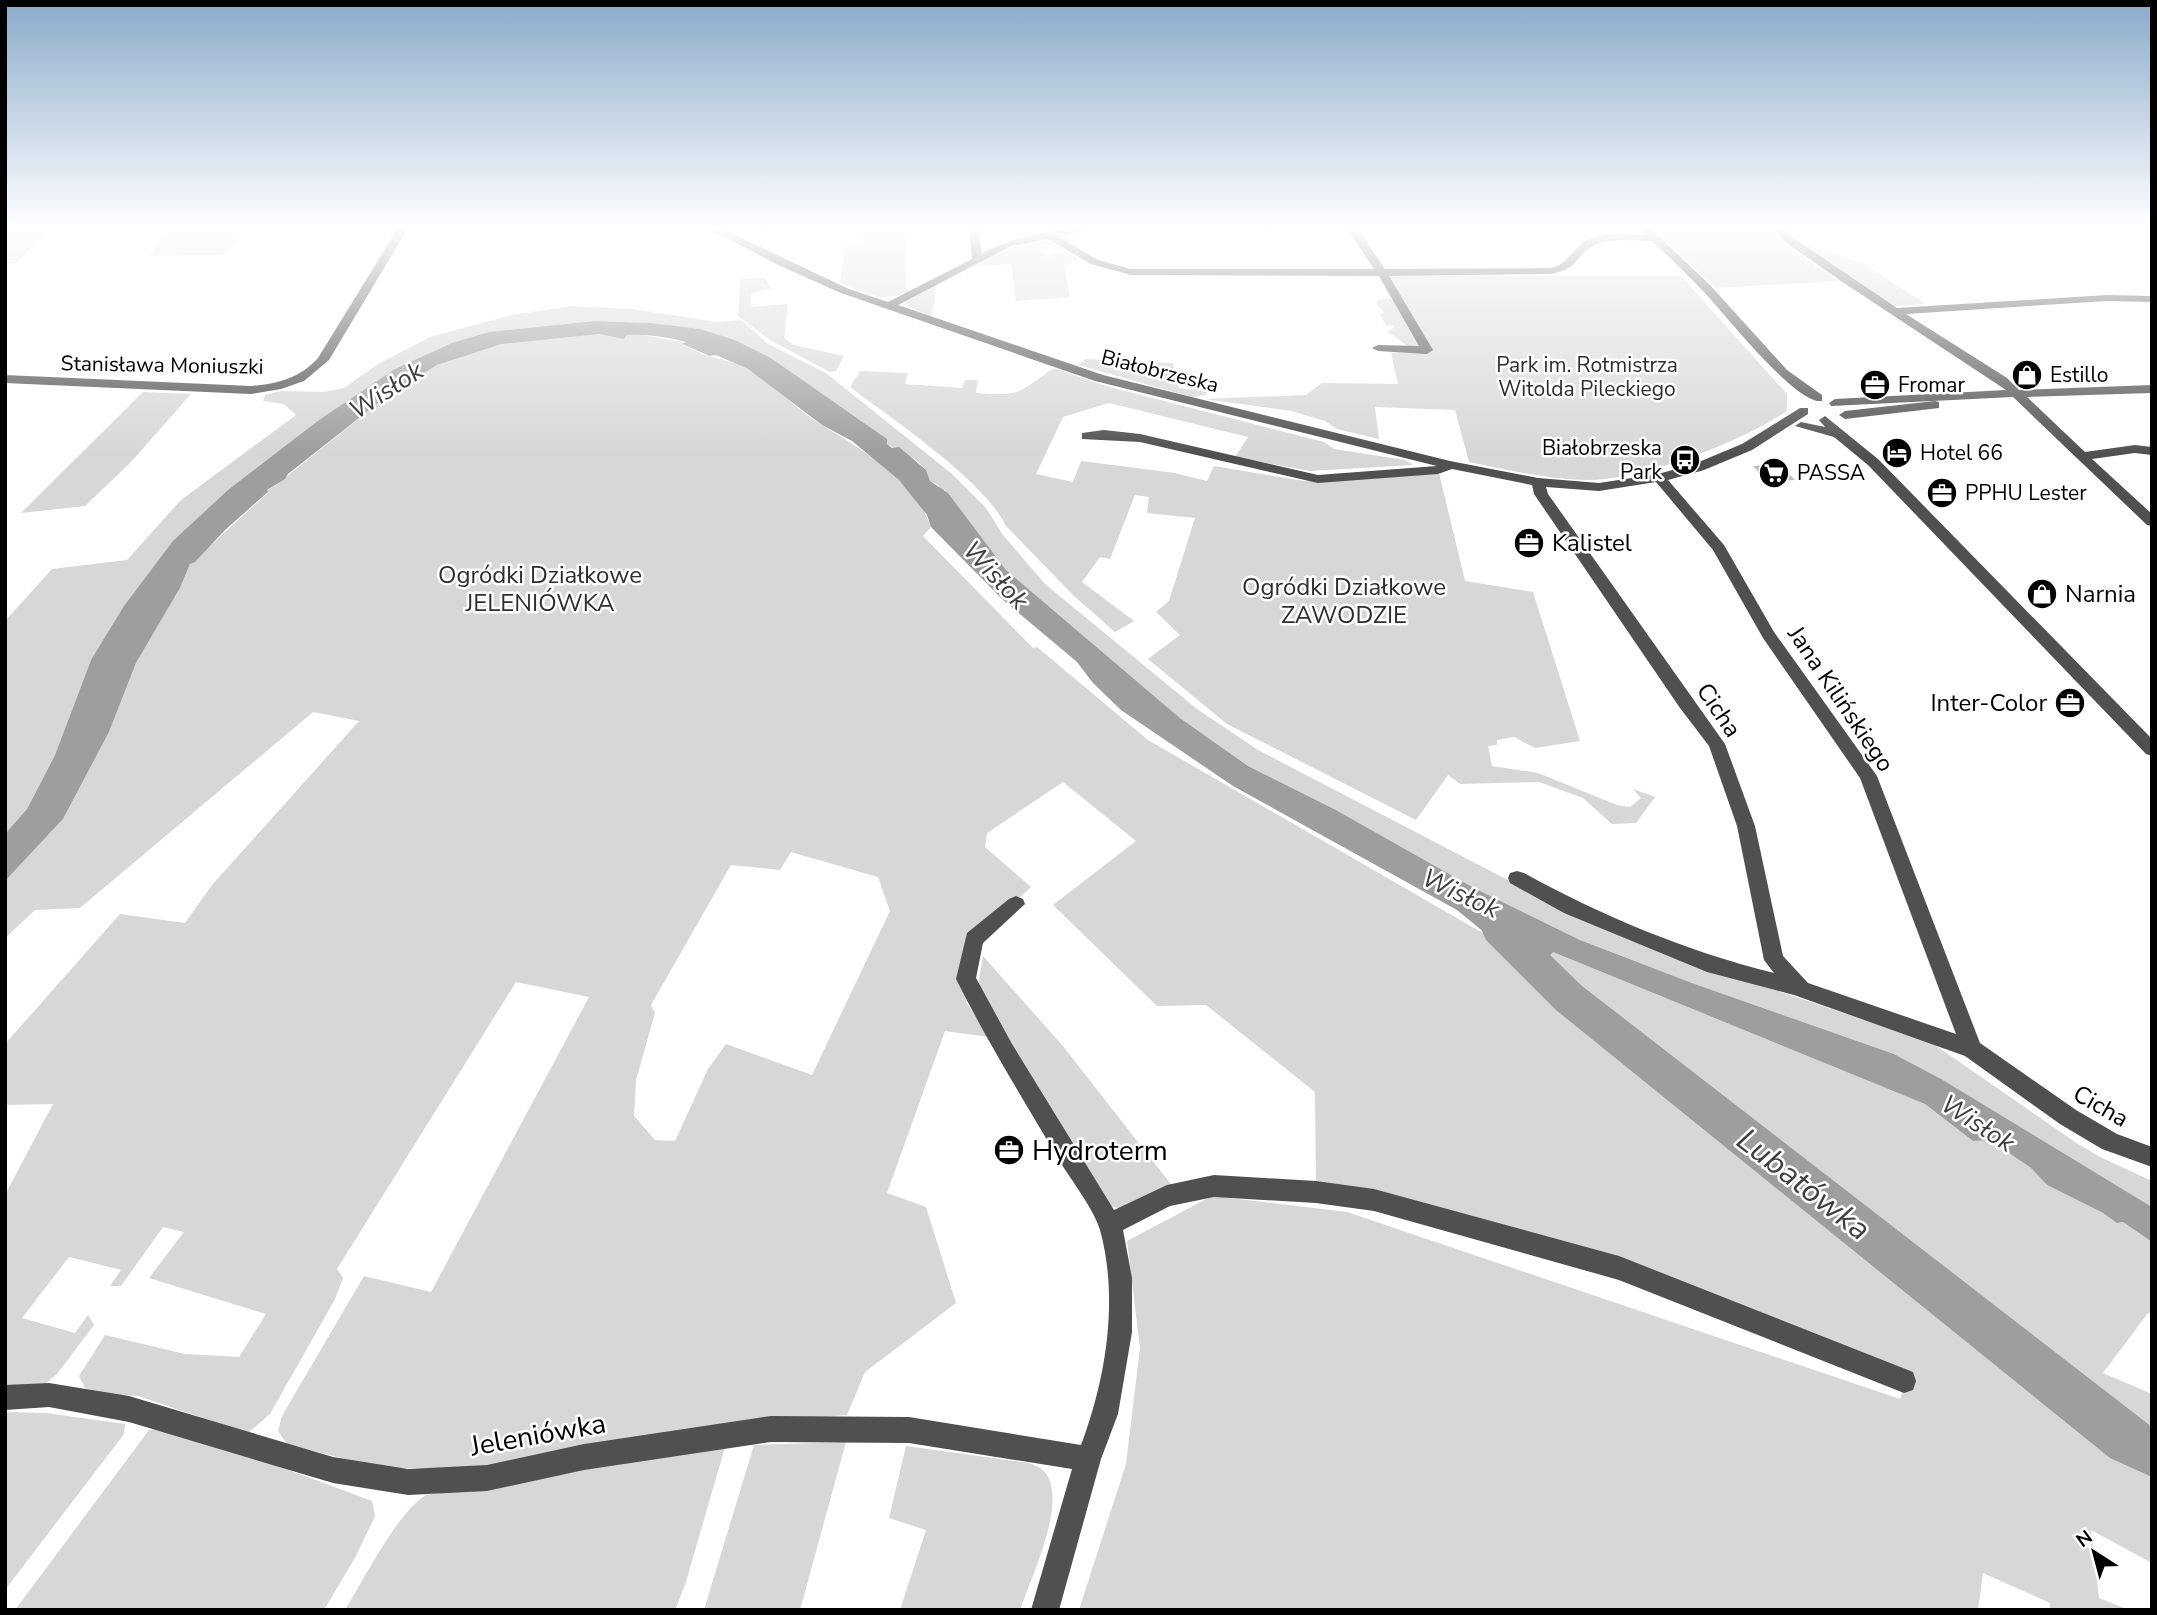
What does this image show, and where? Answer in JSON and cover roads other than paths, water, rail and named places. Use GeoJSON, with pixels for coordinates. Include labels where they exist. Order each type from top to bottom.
{"type":"FeatureCollection","features":[{"type":"Feature","properties":{"kind":"street","name":"Stanisława Moniuszki"},"geometry":{"type":"LineString","coordinates":[[5,379],[251,390],[296,381],[317,368],[357,303]]}},
{"type":"Feature","properties":{"kind":"street","name":"Białobrzeska"},"geometry":{"type":"LineString","coordinates":[[880,303],[1099,378],[1451,465],[1538,482],[1599,487],[1659,478],[1725,457],[1762,439],[1822,419]]}},
{"type":"Feature","properties":{"kind":"street"},"geometry":{"type":"LineString","coordinates":[[888,306],[893,303]]}},
{"type":"Feature","properties":{"kind":"street"},"geometry":{"type":"LineString","coordinates":[[1378,348],[1427,350],[1400,303]]}},
{"type":"Feature","properties":{"kind":"street"},"geometry":{"type":"LineString","coordinates":[[1721,303],[1783,373],[1790,388],[1809,403],[1839,435],[1873,462],[2152,750]]}},
{"type":"Feature","properties":{"kind":"street"},"geometry":{"type":"LineString","coordinates":[[1884,303],[2003,381],[2152,522]]}},
{"type":"Feature","properties":{"kind":"street"},"geometry":{"type":"LineString","coordinates":[[1895,311],[2019,303]]}},
{"type":"Feature","properties":{"kind":"street"},"geometry":{"type":"LineString","coordinates":[[1809,403],[1931,395],[2017,395],[2152,389]]}},
{"type":"Feature","properties":{"kind":"street"},"geometry":{"type":"LineString","coordinates":[[1822,419],[1959,402],[1986,395]]}},
{"type":"Feature","properties":{"kind":"street","name":"Białobrzeska"},"geometry":{"type":"LineString","coordinates":[[1762,439],[1809,403]]}},
{"type":"Feature","properties":{"kind":"street"},"geometry":{"type":"LineString","coordinates":[[1835,403],[1843,409],[1843,417],[1873,462]]}},
{"type":"Feature","properties":{"kind":"street"},"geometry":{"type":"LineString","coordinates":[[1801,426],[1839,435]]}},
{"type":"Feature","properties":{"kind":"street","name":"Białobrzeska"},"geometry":{"type":"LineString","coordinates":[[1087,436],[1104,434],[1140,438],[1318,479],[1438,470],[1451,465]]}},
{"type":"Feature","properties":{"kind":"street"},"geometry":{"type":"LineString","coordinates":[[2082,456],[2135,449],[2152,450]]}},
{"type":"Feature","properties":{"kind":"street","name":"Jana Kilińskiego"},"geometry":{"type":"LineString","coordinates":[[1659,478],[1719,548],[1768,634],[1868,776],[1972,1049]]}},
{"type":"Feature","properties":{"kind":"street","name":"Cicha"},"geometry":{"type":"LineString","coordinates":[[1538,482],[1541,494],[1686,704],[1717,744],[1746,826],[1774,960],[1801,989]]}},
{"type":"Feature","properties":{"kind":"street","name":"Cicha"},"geometry":{"type":"LineString","coordinates":[[1517,878],[1571,908],[1714,966],[1801,989],[1972,1049],[2068,1117],[2110,1142],[2152,1157]]}},
{"type":"Feature","properties":{"kind":"street"},"geometry":{"type":"LineString","coordinates":[[1016,904],[974,939],[967,979],[1005,1050],[1110,1224],[1120,1279],[1120,1332],[1105,1415],[1088,1460],[1045,1610]]}},
{"type":"Feature","properties":{"kind":"street"},"geometry":{"type":"LineString","coordinates":[[1110,1224],[1167,1196],[1214,1186],[1316,1192],[1374,1200],[1619,1268],[1904,1381]]}},
{"type":"Feature","properties":{"kind":"street","name":"Jeleniówka"},"geometry":{"type":"LineString","coordinates":[[5,1398],[49,1395],[129,1409],[333,1470],[408,1482],[487,1478],[584,1457],[771,1429],[909,1430],[1088,1460]]}},
{"type":"Feature","properties":{"kind":"water","name":"Wisłok"},"geometry":{"type":"Polygon","coordinates":[[[594,321],[652,323],[700,329],[735,340],[771,358],[887,439],[887,444],[892,448],[899,447],[926,470],[930,481],[948,493],[1006,570],[1180,718],[1248,766],[1336,810],[1474,888],[1580,940],[1692,983],[1894,1054],[1943,1080],[2152,1207],[2152,1242],[2123,1222],[2117,1223],[2103,1213],[2047,1185],[2031,1168],[1990,1140],[1973,1141],[1925,1104],[1553,952],[1541,966],[1490,937],[1457,910],[1233,786],[1121,710],[1093,683],[1077,662],[1002,599],[931,527],[927,515],[899,480],[852,441],[822,425],[748,369],[682,344],[686,342],[664,337],[627,335],[624,339],[600,334],[502,344],[437,365],[387,396],[285,479],[267,490],[268,492],[190,564],[180,588],[136,663],[109,732],[63,819],[5,881],[5,834],[27,809],[55,755],[91,660],[124,606],[173,541],[228,490],[319,420],[395,369],[452,343],[489,332],[594,321]]]}},
{"type":"Feature","properties":{"kind":"waterway","name":"Lubatówka"},"geometry":{"type":"LineString","coordinates":[[1499,929],[1569,998],[2127,1441],[2152,1453]]}},
{"type":"Feature","properties":{"kind":"place","name":"Estillo"},"geometry":{"type":"Point","coordinates":[2027,375]}},
{"type":"Feature","properties":{"kind":"place","name":"Fromar"},"geometry":{"type":"Point","coordinates":[1875,385]}},
{"type":"Feature","properties":{"kind":"place","name":"Hotel 66"},"geometry":{"type":"Point","coordinates":[1897,453]}},
{"type":"Feature","properties":{"kind":"place","name":"Białobrzeska Park"},"geometry":{"type":"Point","coordinates":[1685,460]}},
{"type":"Feature","properties":{"kind":"place","name":"PASSA"},"geometry":{"type":"Point","coordinates":[1774,473]}},
{"type":"Feature","properties":{"kind":"place","name":"PPHU Lester"},"geometry":{"type":"Point","coordinates":[1942,493]}},
{"type":"Feature","properties":{"kind":"place","name":"Kalistel"},"geometry":{"type":"Point","coordinates":[1529,543]}},
{"type":"Feature","properties":{"kind":"place","name":"Narnia"},"geometry":{"type":"Point","coordinates":[2042,594]}},
{"type":"Feature","properties":{"kind":"place","name":"Inter-Color"},"geometry":{"type":"Point","coordinates":[2070,703]}},
{"type":"Feature","properties":{"kind":"place","name":"Hydroterm"},"geometry":{"type":"Point","coordinates":[1009,1150]}},
{"type":"Feature","properties":{"kind":"park label","name":"Park im. Rotmistrza Witolda Pileckiego"},"geometry":{"type":"Point","coordinates":[1587,377]}},
{"type":"Feature","properties":{"kind":"park label","name":"Ogródki Działkowe JELENIÓWKA"},"geometry":{"type":"Point","coordinates":[540,589]}},
{"type":"Feature","properties":{"kind":"park label","name":"Ogródki Działkowe ZAWODZIE"},"geometry":{"type":"Point","coordinates":[1344,601]}}]}
